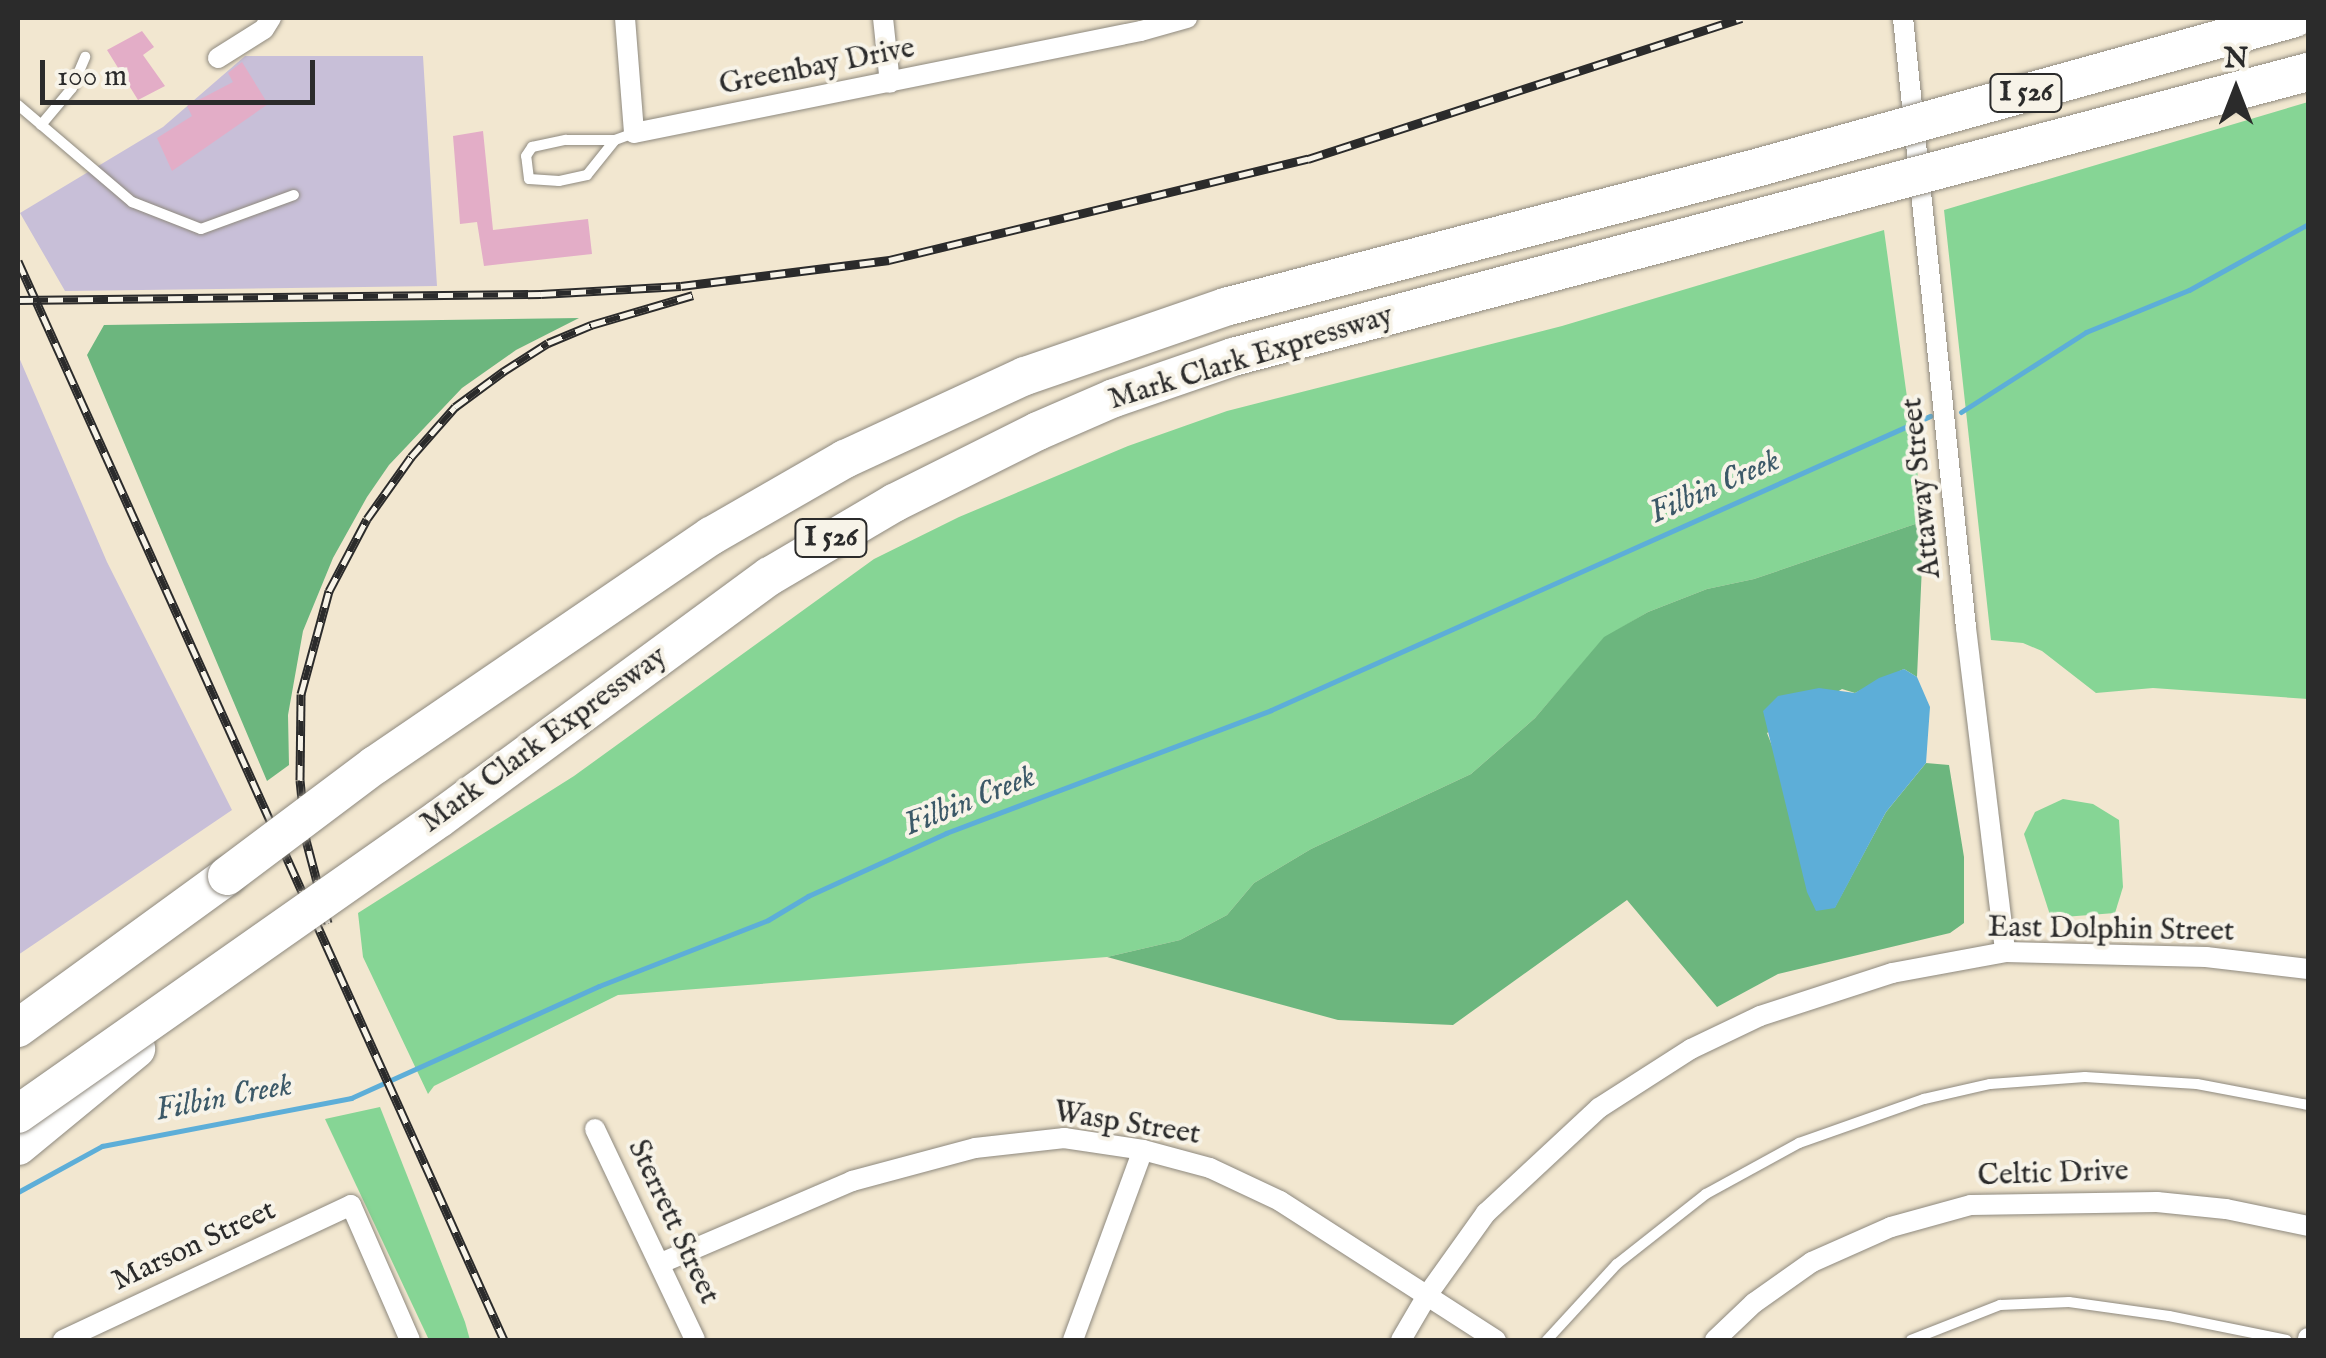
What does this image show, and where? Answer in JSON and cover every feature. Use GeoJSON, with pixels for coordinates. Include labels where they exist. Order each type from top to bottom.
{"type":"FeatureCollection","features":[{"type":"Feature","properties":{"kind":"highway","name":"Mark Clark Expressway"},"geometry":{"type":"LineString","coordinates":[[18,1028],[375,765],[575,626],[769,500],[958,404],[1133,336],[1225,307],[1756,168],[2296,18]]}},
{"type":"Feature","properties":{"kind":"highway","name":"Mark Clark Expressway"},"geometry":{"type":"LineString","coordinates":[[18,1114],[270,939],[770,576],[964,466],[1114,398],[1233,357],[2308,72]]}},
{"type":"Feature","properties":{"kind":"highway"},"geometry":{"type":"LineString","coordinates":[[18,1146],[270,939]]}},
{"type":"Feature","properties":{"kind":"highway"},"geometry":{"type":"LineString","coordinates":[[18,1014],[109,964]]}},
{"type":"Feature","properties":{"kind":"street"},"geometry":{"type":"LineString","coordinates":[[218,58],[264,30],[271,18]]}},
{"type":"Feature","properties":{"kind":"street"},"geometry":{"type":"LineString","coordinates":[[624,137],[625,18]]}},
{"type":"Feature","properties":{"kind":"street"},"geometry":{"type":"LineString","coordinates":[[883,18],[890,83]]}},
{"type":"Feature","properties":{"kind":"street","name":"Greenbay Drive"},"geometry":{"type":"LineString","coordinates":[[624,137],[890,83],[1140,24],[1187,18]]}},
{"type":"Feature","properties":{"kind":"street","name":"Attaway Street"},"geometry":{"type":"LineString","coordinates":[[1902,18],[1966,628],[2006,952]]}},
{"type":"Feature","properties":{"kind":"street","name":"East Dolphin Street"},"geometry":{"type":"LineString","coordinates":[[1401,1340],[1428,1294],[1486,1213],[1599,1108],[1691,1049],[1760,1016],[1875,978],[2006,952],[2206,957],[2308,969]]}},
{"type":"Feature","properties":{"kind":"street","name":"Sterrett Street"},"geometry":{"type":"LineString","coordinates":[[595,1129],[695,1340]]}},
{"type":"Feature","properties":{"kind":"street","name":"Wasp Street"},"geometry":{"type":"LineString","coordinates":[[661,1263],[852,1180],[975,1148],[1064,1138],[1142,1150],[1210,1168],[1280,1201],[1496,1340]]}},
{"type":"Feature","properties":{"kind":"street"},"geometry":{"type":"LineString","coordinates":[[1074,1340],[1142,1150]]}},
{"type":"Feature","properties":{"kind":"street","name":"Celtic Drive"},"geometry":{"type":"LineString","coordinates":[[1715,1340],[1754,1303],[1812,1262],[1891,1226],[1971,1205],[2156,1202],[2226,1209],[2308,1226]]}},
{"type":"Feature","properties":{"kind":"street","name":"Marson Street"},"geometry":{"type":"LineString","coordinates":[[63,1340],[350,1205],[410,1340]]}},
{"type":"Feature","properties":{"kind":"lane"},"geometry":{"type":"LineString","coordinates":[[42,125],[72,88],[85,57]]}},
{"type":"Feature","properties":{"kind":"lane"},"geometry":{"type":"LineString","coordinates":[[18,105],[132,202],[201,229],[294,195]]}},
{"type":"Feature","properties":{"kind":"lane"},"geometry":{"type":"LineString","coordinates":[[624,137],[587,175],[547,182],[528,179],[526,156],[532,147],[566,140],[624,137]]}},
{"type":"Feature","properties":{"kind":"lane"},"geometry":{"type":"LineString","coordinates":[[1547,1340],[1617,1264],[1706,1194],[1799,1143],[1907,1104],[1990,1084],[2085,1076],[2197,1084],[2308,1105]]}},
{"type":"Feature","properties":{"kind":"lane"},"geometry":{"type":"LineString","coordinates":[[1911,1340],[2000,1304],[2069,1302],[2169,1316],[2288,1340]]}},
{"type":"Feature","properties":{"kind":"shaded area"},"geometry":{"type":"Polygon","coordinates":[[[245,56],[423,56],[437,286],[65,291],[20,213],[163,127],[245,56]]]}},
{"type":"Feature","properties":{"kind":"shaded area"},"geometry":{"type":"Polygon","coordinates":[[[18,355],[107,562],[232,810],[18,955],[18,355]]]}},
{"type":"Feature","properties":{"kind":"green space"},"geometry":{"type":"Polygon","coordinates":[[[2308,102],[2308,699],[2153,688],[2096,693],[2042,651],[2023,643],[1991,640],[1944,210],[2308,102]]]}},
{"type":"Feature","properties":{"kind":"green space"},"geometry":{"type":"Polygon","coordinates":[[[1884,230],[1924,521],[1754,579],[1707,589],[1648,612],[1604,638],[1535,718],[1471,774],[1311,849],[1254,883],[1227,915],[1180,940],[1107,957],[618,995],[434,1086],[428,1094],[363,957],[358,913],[574,776],[874,559],[959,517],[1128,446],[1227,411],[1562,326],[1884,230]]]}},
{"type":"Feature","properties":{"kind":"green space"},"geometry":{"type":"Polygon","coordinates":[[[579,318],[516,350],[462,388],[389,465],[367,497],[333,558],[303,631],[288,715],[289,765],[267,781],[87,355],[104,325],[579,318]]]}},
{"type":"Feature","properties":{"kind":"green space"},"geometry":{"type":"Polygon","coordinates":[[[1924,521],[1917,677],[1904,669],[1855,693],[1842,689],[1767,733],[1835,907],[1886,812],[1926,763],[1949,765],[1964,857],[1964,923],[1950,933],[1778,974],[1717,1007],[1627,900],[1453,1025],[1338,1020],[1107,957],[1180,940],[1227,915],[1254,883],[1311,849],[1471,774],[1535,718],[1604,637],[1648,612],[1707,589],[1754,579],[1924,521]]]}},
{"type":"Feature","properties":{"kind":"green space"},"geometry":{"type":"Polygon","coordinates":[[[2063,799],[2093,804],[2119,820],[2123,887],[2115,913],[2051,918],[2024,834],[2035,812],[2063,799]]]}},
{"type":"Feature","properties":{"kind":"green space"},"geometry":{"type":"Polygon","coordinates":[[[380,1107],[470,1340],[429,1340],[325,1119],[380,1107]]]}},
{"type":"Feature","properties":{"kind":"water"},"geometry":{"type":"Polygon","coordinates":[[[1904,669],[1917,677],[1930,707],[1926,763],[1886,812],[1835,908],[1816,911],[1807,892],[1763,711],[1778,696],[1819,688],[1855,693],[1904,669]]]}},
{"type":"Feature","properties":{"kind":"building"},"geometry":{"type":"Polygon","coordinates":[[[142,31],[154,47],[143,55],[165,86],[138,100],[107,50],[142,31]]]}},
{"type":"Feature","properties":{"kind":"building"},"geometry":{"type":"Polygon","coordinates":[[[242,62],[268,104],[172,171],[157,138],[192,116],[187,106],[233,82],[228,73],[242,62]]]}},
{"type":"Feature","properties":{"kind":"building"},"geometry":{"type":"Polygon","coordinates":[[[483,131],[493,230],[588,219],[592,254],[484,266],[477,222],[460,224],[453,136],[483,131]]]}},
{"type":"Feature","properties":{"kind":"waterway","name":"Filbin Creek"},"geometry":{"type":"LineString","coordinates":[[1961,412],[2086,332],[2189,290],[2308,224]]}},
{"type":"Feature","properties":{"kind":"waterway","name":"Filbin Creek"},"geometry":{"type":"LineString","coordinates":[[18,1192],[102,1146],[351,1098],[599,986],[768,920],[808,896],[946,833],[1271,710],[1930,416]]}},
{"type":"Feature","properties":{"kind":"railway"},"geometry":{"type":"LineString","coordinates":[[18,300],[541,294],[681,286],[889,260],[1308,159],[1742,18]]}},
{"type":"Feature","properties":{"kind":"railway"},"geometry":{"type":"LineString","coordinates":[[18,261],[504,1340]]}},
{"type":"Feature","properties":{"kind":"railway"},"geometry":{"type":"LineString","coordinates":[[328,923],[306,840],[300,780],[301,694],[329,591],[367,519],[411,457],[455,407],[504,371],[548,343],[591,325],[693,295]]}}]}
